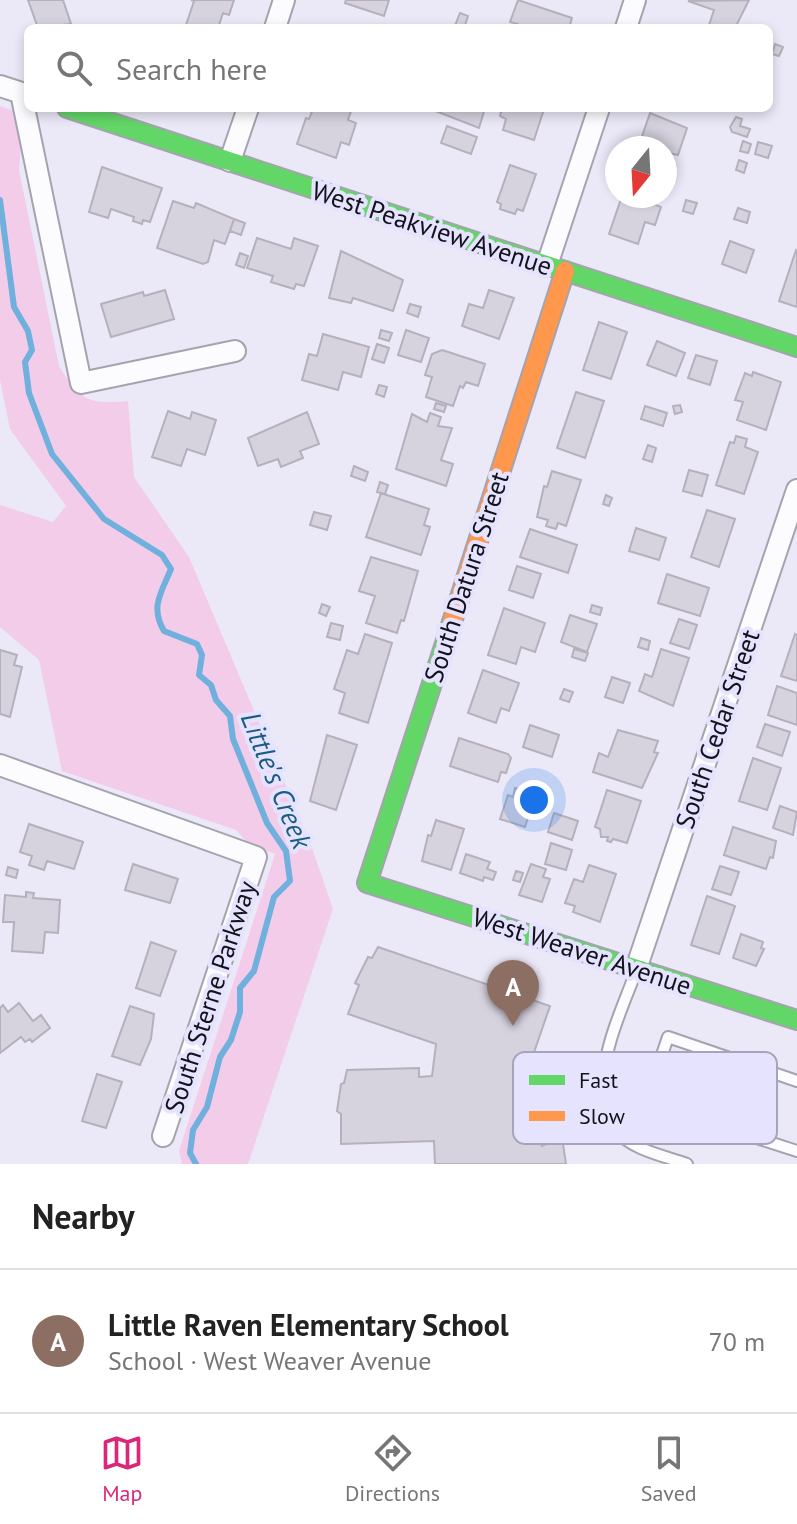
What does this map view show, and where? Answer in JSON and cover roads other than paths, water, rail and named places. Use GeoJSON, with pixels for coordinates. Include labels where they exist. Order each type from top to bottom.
{"type":"FeatureCollection","features":[{"type":"Feature","properties":{"kind":"street"},"geometry":{"type":"LineString","coordinates":[[276,24],[284,0]]}},
{"type":"Feature","properties":{"kind":"street"},"geometry":{"type":"LineString","coordinates":[[627,24],[635,0]]}},
{"type":"Feature","properties":{"kind":"street"},"geometry":{"type":"LineString","coordinates":[[0,86],[24,94]]}},
{"type":"Feature","properties":{"kind":"street"},"geometry":{"type":"LineString","coordinates":[[28,112],[81,383],[235,351]]}},
{"type":"Feature","properties":{"kind":"street","name":"West Peakview Avenue"},"geometry":{"type":"LineString","coordinates":[[79,112],[797,347]]}},
{"type":"Feature","properties":{"kind":"street"},"geometry":{"type":"LineString","coordinates":[[230,161],[247,112]]}},
{"type":"Feature","properties":{"kind":"street","name":"South Datura Street"},"geometry":{"type":"LineString","coordinates":[[367,883],[556,268],[598,112]]}},
{"type":"Feature","properties":{"kind":"street","name":"South Cedar Street"},"geometry":{"type":"LineString","coordinates":[[636,969],[797,490]]}},
{"type":"Feature","properties":{"kind":"street","name":"South Sterne Parkway"},"geometry":{"type":"LineString","coordinates":[[0,765],[256,857],[163,1136]]}},
{"type":"Feature","properties":{"kind":"street","name":"West Weaver Avenue"},"geometry":{"type":"LineString","coordinates":[[367,883],[797,1020]]}},
{"type":"Feature","properties":{"kind":"lane"},"geometry":{"type":"LineString","coordinates":[[609,1052],[636,969]]}},
{"type":"Feature","properties":{"kind":"lane"},"geometry":{"type":"LineString","coordinates":[[663,1052],[668,1037],[712,1052]]}},
{"type":"Feature","properties":{"kind":"lane"},"geometry":{"type":"LineString","coordinates":[[777,1074],[797,1081]]}},
{"type":"Feature","properties":{"kind":"lane"},"geometry":{"type":"LineString","coordinates":[[634,1144],[687,1164]]}},
{"type":"Feature","properties":{"kind":"lane"},"geometry":{"type":"LineString","coordinates":[[775,1144],[797,1151]]}},
{"type":"Feature","properties":{"kind":"waterway","name":"Little's Creek"},"geometry":{"type":"LineString","coordinates":[[0,200],[14,307],[28,331],[32,350],[25,362],[29,393],[52,454],[104,519],[162,555],[171,569],[158,600],[160,622],[164,631],[197,644],[202,655],[199,675],[211,685],[216,700],[230,716],[233,739],[267,823],[286,851],[290,881],[274,897],[254,971],[240,988],[240,1012],[231,1040],[220,1057],[207,1107],[193,1130],[190,1153],[196,1164]]}},
{"type":"Feature","properties":{"kind":"place","name":"Little Raven Elementary School"},"geometry":{"type":"Point","coordinates":[513,1026]}}]}
